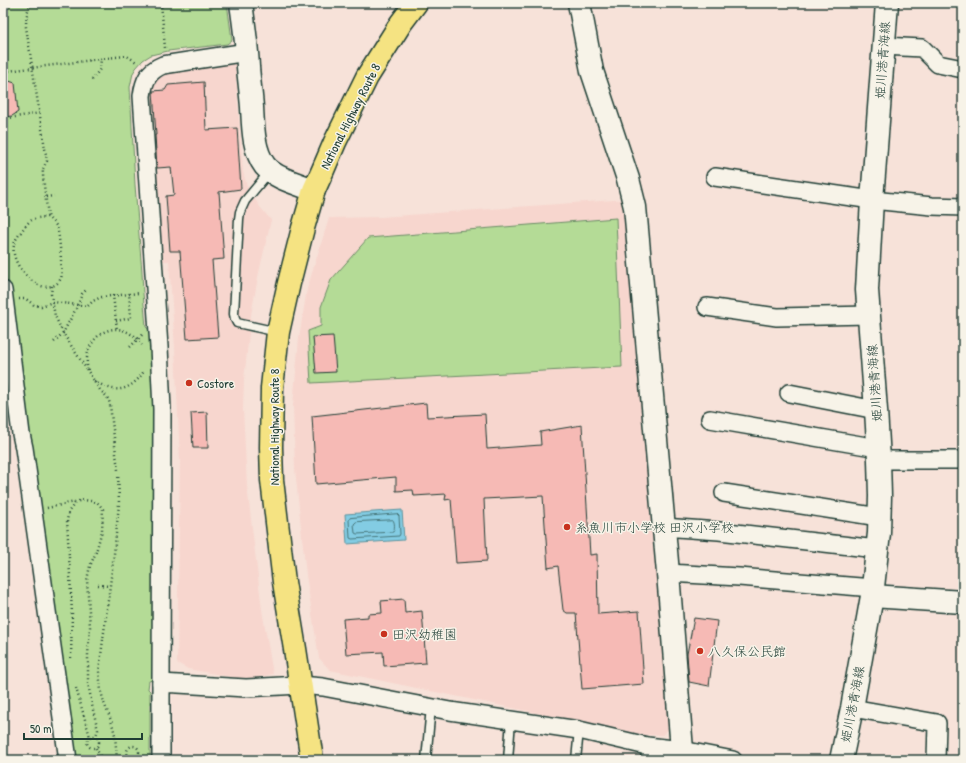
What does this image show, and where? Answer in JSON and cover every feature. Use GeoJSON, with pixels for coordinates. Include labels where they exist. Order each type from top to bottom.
{"type":"FeatureCollection","features":[{"type":"Feature","properties":{"kind":"highway","name":"National Highway Route 8"},"geometry":{"type":"LineString","coordinates":[[312,760],[284,582],[272,480],[272,388],[278,332],[299,242],[314,190],[335,142],[367,77],[401,23],[416,3]]}},
{"type":"Feature","properties":{"kind":"street"},"geometry":{"type":"LineString","coordinates":[[241,3],[247,52],[253,128],[259,155],[265,166],[270,171],[289,181],[314,190]]}},
{"type":"Feature","properties":{"kind":"street"},"geometry":{"type":"LineString","coordinates":[[579,3],[592,72],[628,179],[635,207],[668,573],[682,750]]}},
{"type":"Feature","properties":{"kind":"street","name":"姫川港青海線"},"geometry":{"type":"LineString","coordinates":[[841,760],[873,592],[879,533],[876,410],[867,290],[872,200],[887,3]]}},
{"type":"Feature","properties":{"kind":"street"},"geometry":{"type":"LineString","coordinates":[[883,46],[922,48],[938,64],[963,69]]}},
{"type":"Feature","properties":{"kind":"street"},"geometry":{"type":"LineString","coordinates":[[161,760],[162,409],[142,96],[144,82],[147,77],[156,68],[163,65],[247,52]]}},
{"type":"Feature","properties":{"kind":"street"},"geometry":{"type":"LineString","coordinates":[[715,177],[872,200],[932,206],[963,207]]}},
{"type":"Feature","properties":{"kind":"street"},"geometry":{"type":"LineString","coordinates":[[3,290],[21,434],[68,760]]}},
{"type":"Feature","properties":{"kind":"street"},"geometry":{"type":"LineString","coordinates":[[708,308],[777,317],[869,315]]}},
{"type":"Feature","properties":{"kind":"street"},"geometry":{"type":"LineString","coordinates":[[790,393],[876,410]]}},
{"type":"Feature","properties":{"kind":"street"},"geometry":{"type":"LineString","coordinates":[[710,419],[878,454],[963,460]]}},
{"type":"Feature","properties":{"kind":"street"},"geometry":{"type":"LineString","coordinates":[[724,493],[879,518]]}},
{"type":"Feature","properties":{"kind":"street"},"geometry":{"type":"LineString","coordinates":[[664,527],[719,531],[877,549]]}},
{"type":"Feature","properties":{"kind":"street"},"geometry":{"type":"LineString","coordinates":[[668,573],[739,577],[963,602]]}},
{"type":"Feature","properties":{"kind":"street"},"geometry":{"type":"LineString","coordinates":[[161,683],[246,688],[300,685],[323,687],[431,707],[450,712],[579,730],[646,753],[682,750],[728,760]]}},
{"type":"Feature","properties":{"kind":"street"},"geometry":{"type":"LineString","coordinates":[[852,708],[937,723],[936,760]]}},
{"type":"Feature","properties":{"kind":"lane"},"geometry":{"type":"LineString","coordinates":[[270,171],[245,201],[240,212],[234,314],[237,323],[278,332]]}},
{"type":"Feature","properties":{"kind":"lane"},"geometry":{"type":"LineString","coordinates":[[426,760],[431,707]]}},
{"type":"Feature","properties":{"kind":"lane"},"geometry":{"type":"LineString","coordinates":[[508,760],[511,720]]}},
{"type":"Feature","properties":{"kind":"lane"},"geometry":{"type":"LineString","coordinates":[[576,760],[579,730]]}},
{"type":"Feature","properties":{"kind":"path"},"geometry":{"type":"LineString","coordinates":[[31,3],[26,17],[26,27],[47,161],[42,171],[48,217],[57,227],[62,270],[61,278],[57,282],[52,286],[43,287],[35,284],[19,267],[14,255],[14,245],[18,236],[28,222],[37,218],[48,217]]}},
{"type":"Feature","properties":{"kind":"path"},"geometry":{"type":"LineString","coordinates":[[161,3],[165,54]]}},
{"type":"Feature","properties":{"kind":"path"},"geometry":{"type":"LineString","coordinates":[[3,76],[8,71],[119,56],[127,56],[142,65]]}},
{"type":"Feature","properties":{"kind":"path"},"geometry":{"type":"LineString","coordinates":[[92,80],[100,69],[101,59]]}},
{"type":"Feature","properties":{"kind":"path"},"geometry":{"type":"LineString","coordinates":[[3,119],[40,114]]}},
{"type":"Feature","properties":{"kind":"path"},"geometry":{"type":"LineString","coordinates":[[46,197],[54,196]]}},
{"type":"Feature","properties":{"kind":"path"},"geometry":{"type":"LineString","coordinates":[[52,286],[51,294],[55,316],[63,333],[89,374],[109,401],[119,489],[110,586],[99,671],[104,704],[115,735],[117,760]]}},
{"type":"Feature","properties":{"kind":"path"},"geometry":{"type":"LineString","coordinates":[[54,342],[63,333],[78,305],[82,294],[87,289]]}},
{"type":"Feature","properties":{"kind":"path"},"geometry":{"type":"LineString","coordinates":[[26,299],[34,305],[41,306],[53,302],[88,306],[93,301],[101,297],[129,293],[143,293]]}},
{"type":"Feature","properties":{"kind":"path"},"geometry":{"type":"LineString","coordinates":[[116,320],[131,318],[129,293]]}},
{"type":"Feature","properties":{"kind":"path"},"geometry":{"type":"LineString","coordinates":[[113,295],[117,330]]}},
{"type":"Feature","properties":{"kind":"path"},"geometry":{"type":"LineString","coordinates":[[89,374],[86,358],[88,350],[92,342],[105,332],[114,329],[131,333],[143,345],[144,349]]}},
{"type":"Feature","properties":{"kind":"path"},"geometry":{"type":"LineString","coordinates":[[130,347],[136,340]]}},
{"type":"Feature","properties":{"kind":"path"},"geometry":{"type":"LineString","coordinates":[[94,380],[110,389],[126,388],[139,378],[144,371],[145,366]]}},
{"type":"Feature","properties":{"kind":"path"},"geometry":{"type":"LineString","coordinates":[[33,512],[84,500],[97,502],[103,509],[102,530],[87,580],[90,627],[88,683],[92,710],[98,730],[96,736]]}},
{"type":"Feature","properties":{"kind":"path"},"geometry":{"type":"LineString","coordinates":[[71,663],[72,613],[67,520],[69,511],[75,502]]}},
{"type":"Feature","properties":{"kind":"path"},"geometry":{"type":"LineString","coordinates":[[98,585],[110,586]]}},
{"type":"Feature","properties":{"kind":"path"},"geometry":{"type":"LineString","coordinates":[[74,683],[90,737],[87,742],[88,746],[96,748]]}},
{"type":"Feature","properties":{"kind":"path"},"geometry":{"type":"LineString","coordinates":[[90,737],[96,736]]}},
{"type":"Feature","properties":{"kind":"path"},"geometry":{"type":"LineString","coordinates":[[96,736],[100,743],[96,748]]}},
{"type":"Feature","properties":{"kind":"path"},"geometry":{"type":"LineString","coordinates":[[131,746],[137,747],[139,750],[138,754],[136,757],[130,758],[127,753],[128,749],[131,746]]}},
{"type":"Feature","properties":{"kind":"path"},"geometry":{"type":"LineString","coordinates":[[96,748],[102,760]]}},
{"type":"Feature","properties":{"kind":"shaded area"},"geometry":{"type":"Polygon","coordinates":[[[231,62],[235,64],[243,172],[247,186],[260,207],[271,220],[251,315],[244,380],[243,409],[247,486],[262,610],[273,674],[247,680],[188,669],[177,663],[180,461],[175,348],[169,261],[160,261],[147,98],[151,83],[162,72],[231,62]]]}},
{"type":"Feature","properties":{"kind":"shaded area"},"geometry":{"type":"Polygon","coordinates":[[[628,199],[671,727],[662,735],[643,735],[330,670],[319,658],[306,575],[295,469],[293,405],[299,338],[307,289],[329,218],[381,217],[628,199]]]}},
{"type":"Feature","properties":{"kind":"green space"},"geometry":{"type":"Polygon","coordinates":[[[3,3],[227,3],[232,40],[227,44],[168,51],[151,55],[143,60],[136,68],[133,73],[130,87],[143,293],[146,327],[151,331],[155,422],[153,680],[149,681],[148,689],[150,691],[150,760],[72,760],[3,257],[3,3]]]}},
{"type":"Feature","properties":{"kind":"green space"},"geometry":{"type":"Polygon","coordinates":[[[616,218],[622,367],[311,383],[308,331],[321,326],[321,307],[331,280],[368,238],[616,218]]]}},
{"type":"Feature","properties":{"kind":"water"},"geometry":{"type":"Polygon","coordinates":[[[402,510],[404,540],[347,544],[345,514],[402,510]]]}},
{"type":"Feature","properties":{"kind":"building"},"geometry":{"type":"Polygon","coordinates":[[[3,79],[15,83],[18,112],[12,116],[3,117],[3,79]]]}},
{"type":"Feature","properties":{"kind":"building"},"geometry":{"type":"Polygon","coordinates":[[[204,82],[206,130],[237,128],[241,189],[219,192],[224,259],[212,260],[218,337],[187,339],[180,251],[170,251],[166,196],[174,195],[171,167],[157,168],[153,91],[165,90],[168,85],[204,82]]]}},
{"type":"Feature","properties":{"kind":"building"},"geometry":{"type":"Polygon","coordinates":[[[333,336],[336,372],[316,373],[313,337],[333,336]]]}},
{"type":"Feature","properties":{"kind":"building"},"geometry":{"type":"Polygon","coordinates":[[[426,403],[427,417],[485,414],[487,449],[541,445],[540,432],[582,425],[590,555],[597,554],[598,614],[639,611],[644,684],[582,689],[576,613],[567,613],[563,610],[558,566],[548,568],[543,496],[484,499],[487,561],[456,563],[451,499],[445,500],[446,494],[414,496],[413,490],[396,491],[396,477],[316,484],[312,416],[426,403]]]}},
{"type":"Feature","properties":{"kind":"building"},"geometry":{"type":"Polygon","coordinates":[[[207,412],[208,448],[193,448],[191,413],[207,412]]]}},
{"type":"Feature","properties":{"kind":"building","name":"田沢幼稚園"},"geometry":{"type":"Polygon","coordinates":[[[404,599],[405,613],[422,611],[426,663],[384,666],[383,652],[346,654],[343,619],[368,617],[368,614],[382,613],[381,601],[404,599]]]}},
{"type":"Feature","properties":{"kind":"building","name":"八久保公民館"},"geometry":{"type":"Polygon","coordinates":[[[694,618],[717,621],[709,686],[689,682],[687,654],[694,618]]]}},
{"type":"Feature","properties":{"kind":"place","name":"Costore"},"geometry":{"type":"Point","coordinates":[189,383]}},
{"type":"Feature","properties":{"kind":"place","name":"糸魚川市小学校 田沢小学校"},"geometry":{"type":"Point","coordinates":[567,527]}},
{"type":"Feature","properties":{"kind":"place","name":"田沢幼稚園"},"geometry":{"type":"Point","coordinates":[384,634]}},
{"type":"Feature","properties":{"kind":"place","name":"八久保公民館"},"geometry":{"type":"Point","coordinates":[700,651]}}]}
